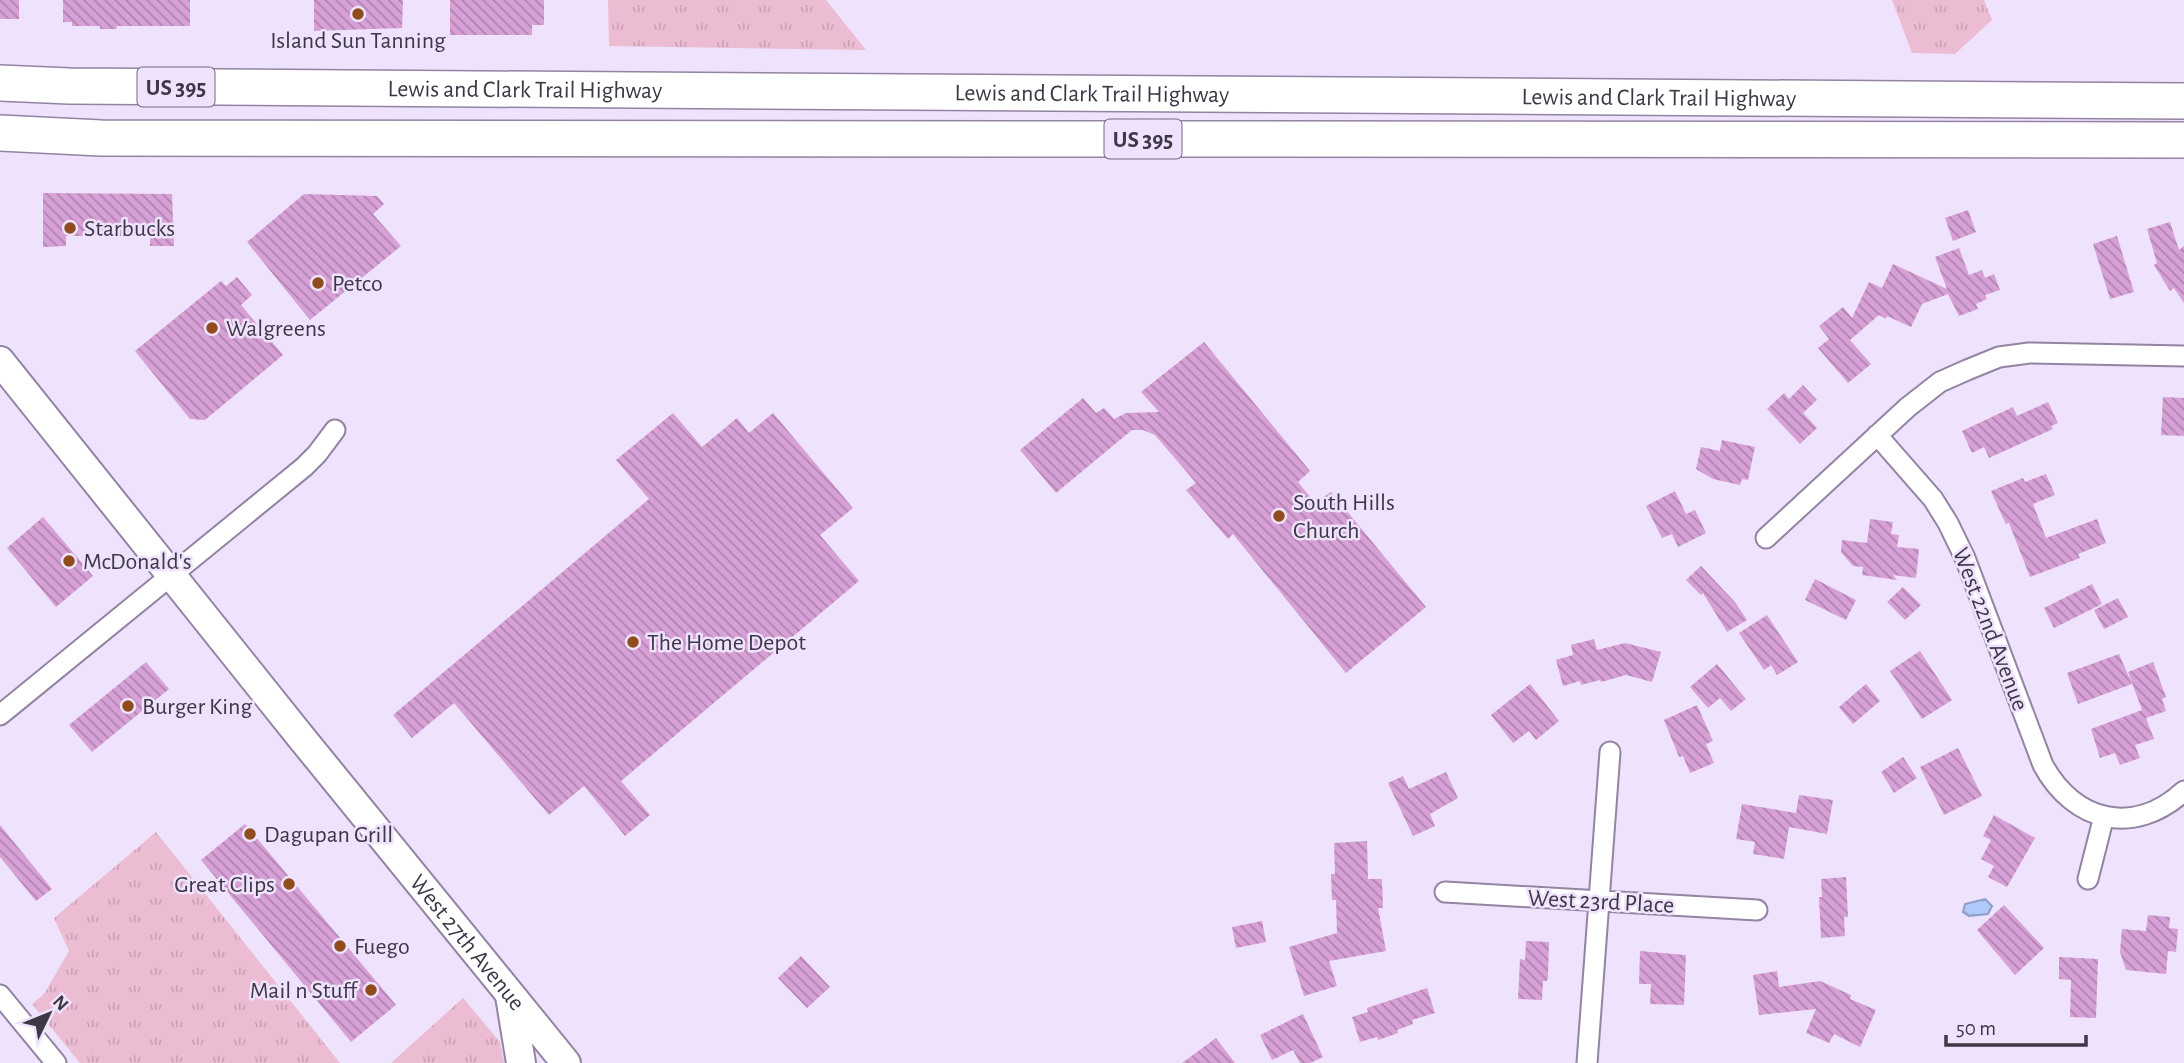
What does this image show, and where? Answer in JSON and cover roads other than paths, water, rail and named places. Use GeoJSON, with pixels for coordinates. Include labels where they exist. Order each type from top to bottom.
{"type":"FeatureCollection","features":[{"type":"Feature","properties":{"kind":"highway","name":"Lewis and Clark Trail Highway"},"geometry":{"type":"LineString","coordinates":[[0,83],[69,86],[2184,101]]}},
{"type":"Feature","properties":{"kind":"highway","name":"Lewis and Clark Trail Highway"},"geometry":{"type":"LineString","coordinates":[[0,133],[101,138],[2184,140]]}},
{"type":"Feature","properties":{"kind":"highway"},"geometry":{"type":"LineString","coordinates":[[0,141],[101,138]]}},
{"type":"Feature","properties":{"kind":"main road","name":"West 27th Avenue"},"geometry":{"type":"LineString","coordinates":[[0,361],[566,1063]]}},
{"type":"Feature","properties":{"kind":"main road"},"geometry":{"type":"LineString","coordinates":[[509,993],[521,1063]]}},
{"type":"Feature","properties":{"kind":"street"},"geometry":{"type":"LineString","coordinates":[[1766,538],[1877,435],[1940,382],[1999,357],[2029,353],[2184,356]]}},
{"type":"Feature","properties":{"kind":"street"},"geometry":{"type":"LineString","coordinates":[[0,715],[304,467],[335,430]]}},
{"type":"Feature","properties":{"kind":"street","name":"West 22nd Avenue"},"geometry":{"type":"LineString","coordinates":[[1877,435],[1933,499],[1948,523],[1965,558],[2050,779],[2076,804],[2090,813],[2104,816]]}},
{"type":"Feature","properties":{"kind":"street"},"geometry":{"type":"LineString","coordinates":[[1587,1063],[1610,752]]}},
{"type":"Feature","properties":{"kind":"street"},"geometry":{"type":"LineString","coordinates":[[2088,879],[2104,816],[2124,819],[2146,815],[2184,791]]}},
{"type":"Feature","properties":{"kind":"street","name":"West 23rd Place"},"geometry":{"type":"LineString","coordinates":[[1446,892],[1757,910]]}},
{"type":"Feature","properties":{"kind":"street"},"geometry":{"type":"LineString","coordinates":[[0,995],[56,1063]]}},
{"type":"Feature","properties":{"kind":"water"},"geometry":{"type":"Polygon","coordinates":[[[1985,899],[1992,906],[1988,914],[1969,916],[1963,912],[1965,904],[1985,899]]]}},
{"type":"Feature","properties":{"kind":"place","name":"Island Sun Tanning"},"geometry":{"type":"Point","coordinates":[358,14]}},
{"type":"Feature","properties":{"kind":"place","name":"Starbucks"},"geometry":{"type":"Point","coordinates":[70,228]}},
{"type":"Feature","properties":{"kind":"place","name":"Petco"},"geometry":{"type":"Point","coordinates":[318,283]}},
{"type":"Feature","properties":{"kind":"place","name":"Walgreens"},"geometry":{"type":"Point","coordinates":[212,328]}},
{"type":"Feature","properties":{"kind":"place","name":"South Hills Church"},"geometry":{"type":"Point","coordinates":[1279,516]}},
{"type":"Feature","properties":{"kind":"place","name":"McDonald's"},"geometry":{"type":"Point","coordinates":[69,561]}},
{"type":"Feature","properties":{"kind":"place","name":"The Home Depot"},"geometry":{"type":"Point","coordinates":[633,642]}},
{"type":"Feature","properties":{"kind":"place","name":"Burger King"},"geometry":{"type":"Point","coordinates":[128,706]}},
{"type":"Feature","properties":{"kind":"place","name":"Dagupan Grill"},"geometry":{"type":"Point","coordinates":[250,834]}},
{"type":"Feature","properties":{"kind":"place","name":"Great Clips"},"geometry":{"type":"Point","coordinates":[289,884]}},
{"type":"Feature","properties":{"kind":"place","name":"Fuego"},"geometry":{"type":"Point","coordinates":[340,946]}},
{"type":"Feature","properties":{"kind":"place","name":"Mail n Stuff"},"geometry":{"type":"Point","coordinates":[371,990]}}]}
